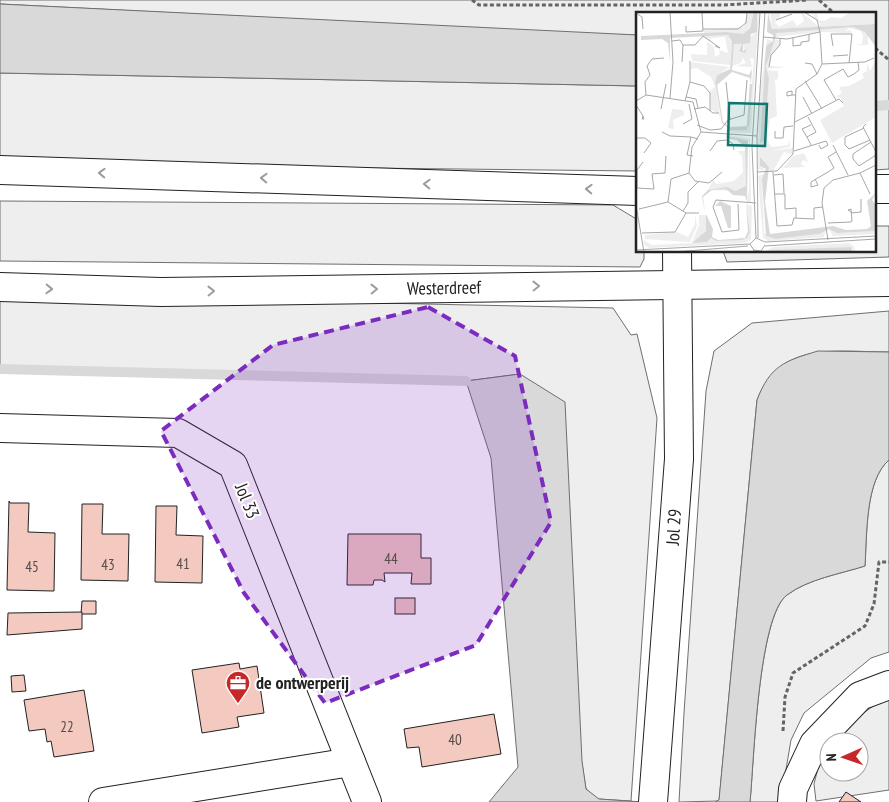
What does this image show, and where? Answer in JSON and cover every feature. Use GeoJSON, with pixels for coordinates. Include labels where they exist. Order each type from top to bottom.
{"type":"FeatureCollection","features":[{"type":"Feature","properties":{"kind":"street"},"geometry":{"type":"LineString","coordinates":[[0,170],[636,191]]}},
{"type":"Feature","properties":{"kind":"street"},"geometry":{"type":"LineString","coordinates":[[876,189],[889,189]]}},
{"type":"Feature","properties":{"kind":"street","name":"Jol 29"},"geometry":{"type":"LineString","coordinates":[[653,796],[679,459],[678,252]]}},
{"type":"Feature","properties":{"kind":"street","name":"Westerdreef"},"geometry":{"type":"LineString","coordinates":[[0,287],[161,292],[889,282]]}},
{"type":"Feature","properties":{"kind":"street","name":"Jol 33"},"geometry":{"type":"LineString","coordinates":[[0,428],[178,433],[233,465],[367,802]]}},
{"type":"Feature","properties":{"kind":"street"},"geometry":{"type":"LineString","coordinates":[[792,802],[793,789],[814,744],[860,696],[889,685]]}},
{"type":"Feature","properties":{"kind":"street"},"geometry":{"type":"LineString","coordinates":[[103,802],[351,762]]}},
{"type":"Feature","properties":{"kind":"path"},"geometry":{"type":"LineString","coordinates":[[472,0],[479,5],[724,5],[808,0]]}},
{"type":"Feature","properties":{"kind":"path"},"geometry":{"type":"LineString","coordinates":[[819,0],[833,12]]}},
{"type":"Feature","properties":{"kind":"path"},"geometry":{"type":"LineString","coordinates":[[876,49],[889,60]]}},
{"type":"Feature","properties":{"kind":"path"},"geometry":{"type":"LineString","coordinates":[[783,736],[785,697],[793,673],[865,626],[874,604],[879,562],[889,562]]}},
{"type":"Feature","properties":{"kind":"highlighted area"},"geometry":{"type":"Polygon","coordinates":[[[428,307],[515,356],[551,522],[476,645],[325,703],[244,593],[161,431],[273,345],[428,307]]]}},
{"type":"Feature","properties":{"kind":"shaded area"},"geometry":{"type":"Polygon","coordinates":[[[0,0],[889,0],[889,169],[876,170],[876,12],[636,12],[636,35],[0,4],[0,0]]]}},
{"type":"Feature","properties":{"kind":"shaded area"},"geometry":{"type":"Polygon","coordinates":[[[0,4],[636,35],[636,86],[0,73],[0,4]]]}},
{"type":"Feature","properties":{"kind":"shaded area"},"geometry":{"type":"Polygon","coordinates":[[[0,73],[636,86],[636,171],[0,164],[0,73]]]}},
{"type":"Feature","properties":{"kind":"shaded area"},"geometry":{"type":"Polygon","coordinates":[[[0,201],[613,205],[636,219],[636,252],[644,252],[644,259],[640,267],[0,261],[0,201]]]}},
{"type":"Feature","properties":{"kind":"shaded area"},"geometry":{"type":"Polygon","coordinates":[[[876,226],[889,226],[889,257],[727,262],[723,252],[876,252],[876,226]]]}},
{"type":"Feature","properties":{"kind":"shaded area"},"geometry":{"type":"Polygon","coordinates":[[[0,295],[613,308],[631,335],[637,334],[657,418],[631,801],[598,799],[586,789],[520,374],[466,381],[0,369],[0,295]]]}},
{"type":"Feature","properties":{"kind":"shaded area"},"geometry":{"type":"Polygon","coordinates":[[[889,311],[889,352],[830,351],[795,358],[780,367],[767,381],[757,400],[719,801],[679,802],[706,391],[714,351],[752,323],[889,311]]]}},
{"type":"Feature","properties":{"kind":"shaded area"},"geometry":{"type":"Polygon","coordinates":[[[818,351],[889,352],[889,460],[881,469],[871,494],[865,566],[795,589],[787,595],[777,608],[770,631],[759,691],[750,802],[715,802],[719,800],[757,400],[767,379],[773,372],[787,362],[818,351]]]}},
{"type":"Feature","properties":{"kind":"shaded area"},"geometry":{"type":"Polygon","coordinates":[[[520,374],[565,402],[582,761],[586,789],[599,799],[643,802],[489,802],[518,767],[491,458],[466,381],[520,374]]]}},
{"type":"Feature","properties":{"kind":"shaded area"},"geometry":{"type":"Polygon","coordinates":[[[889,460],[889,652],[871,658],[804,713],[791,740],[783,787],[783,802],[750,802],[759,692],[770,631],[777,609],[787,595],[795,589],[865,566],[871,494],[881,469],[889,460]]]}},
{"type":"Feature","properties":{"kind":"shaded area"},"geometry":{"type":"Polygon","coordinates":[[[889,695],[889,790],[816,801],[814,784],[819,764],[819,782],[869,782],[869,732],[836,732],[889,695]]]}},
{"type":"Feature","properties":{"kind":"building"},"geometry":{"type":"Polygon","coordinates":[[[9,501],[10,503],[29,503],[28,532],[55,533],[54,591],[7,590],[9,501]]]}},
{"type":"Feature","properties":{"kind":"building"},"geometry":{"type":"Polygon","coordinates":[[[82,504],[103,504],[102,534],[129,534],[128,581],[81,580],[82,504]]]}},
{"type":"Feature","properties":{"kind":"building"},"geometry":{"type":"Polygon","coordinates":[[[156,506],[177,506],[176,535],[203,536],[202,583],[155,582],[156,506]]]}},
{"type":"Feature","properties":{"kind":"building"},"geometry":{"type":"Polygon","coordinates":[[[348,534],[421,534],[421,558],[431,558],[431,584],[411,584],[412,573],[384,573],[385,582],[374,580],[373,585],[347,585],[348,534]]]}},
{"type":"Feature","properties":{"kind":"building"},"geometry":{"type":"Polygon","coordinates":[[[395,598],[415,598],[415,614],[395,614],[395,598]]]}},
{"type":"Feature","properties":{"kind":"building"},"geometry":{"type":"Polygon","coordinates":[[[82,601],[96,601],[96,614],[81,614],[82,601]]]}},
{"type":"Feature","properties":{"kind":"building"},"geometry":{"type":"Polygon","coordinates":[[[82,612],[82,629],[7,635],[8,613],[82,612]]]}},
{"type":"Feature","properties":{"kind":"building"},"geometry":{"type":"Polygon","coordinates":[[[239,663],[240,669],[257,666],[264,713],[237,717],[239,727],[202,733],[192,670],[239,663]]]}},
{"type":"Feature","properties":{"kind":"building"},"geometry":{"type":"Polygon","coordinates":[[[24,675],[26,691],[12,692],[11,676],[24,675]]]}},
{"type":"Feature","properties":{"kind":"building"},"geometry":{"type":"Polygon","coordinates":[[[84,690],[94,751],[54,757],[51,741],[47,742],[45,729],[29,731],[24,700],[84,690]]]}},
{"type":"Feature","properties":{"kind":"building"},"geometry":{"type":"Polygon","coordinates":[[[494,714],[501,754],[422,767],[419,747],[407,748],[404,729],[494,714]]]}},
{"type":"Feature","properties":{"kind":"building"},"geometry":{"type":"Polygon","coordinates":[[[846,792],[861,802],[839,802],[846,792]]]}},
{"type":"Feature","properties":{"kind":"waterway"},"geometry":{"type":"LineString","coordinates":[[876,106],[889,105]]}},
{"type":"Feature","properties":{"kind":"waterway"},"geometry":{"type":"LineString","coordinates":[[0,369],[466,381]]}},
{"type":"Feature","properties":{"kind":"place","name":"de ontwerperij"},"geometry":{"type":"Point","coordinates":[238,704]}}]}
